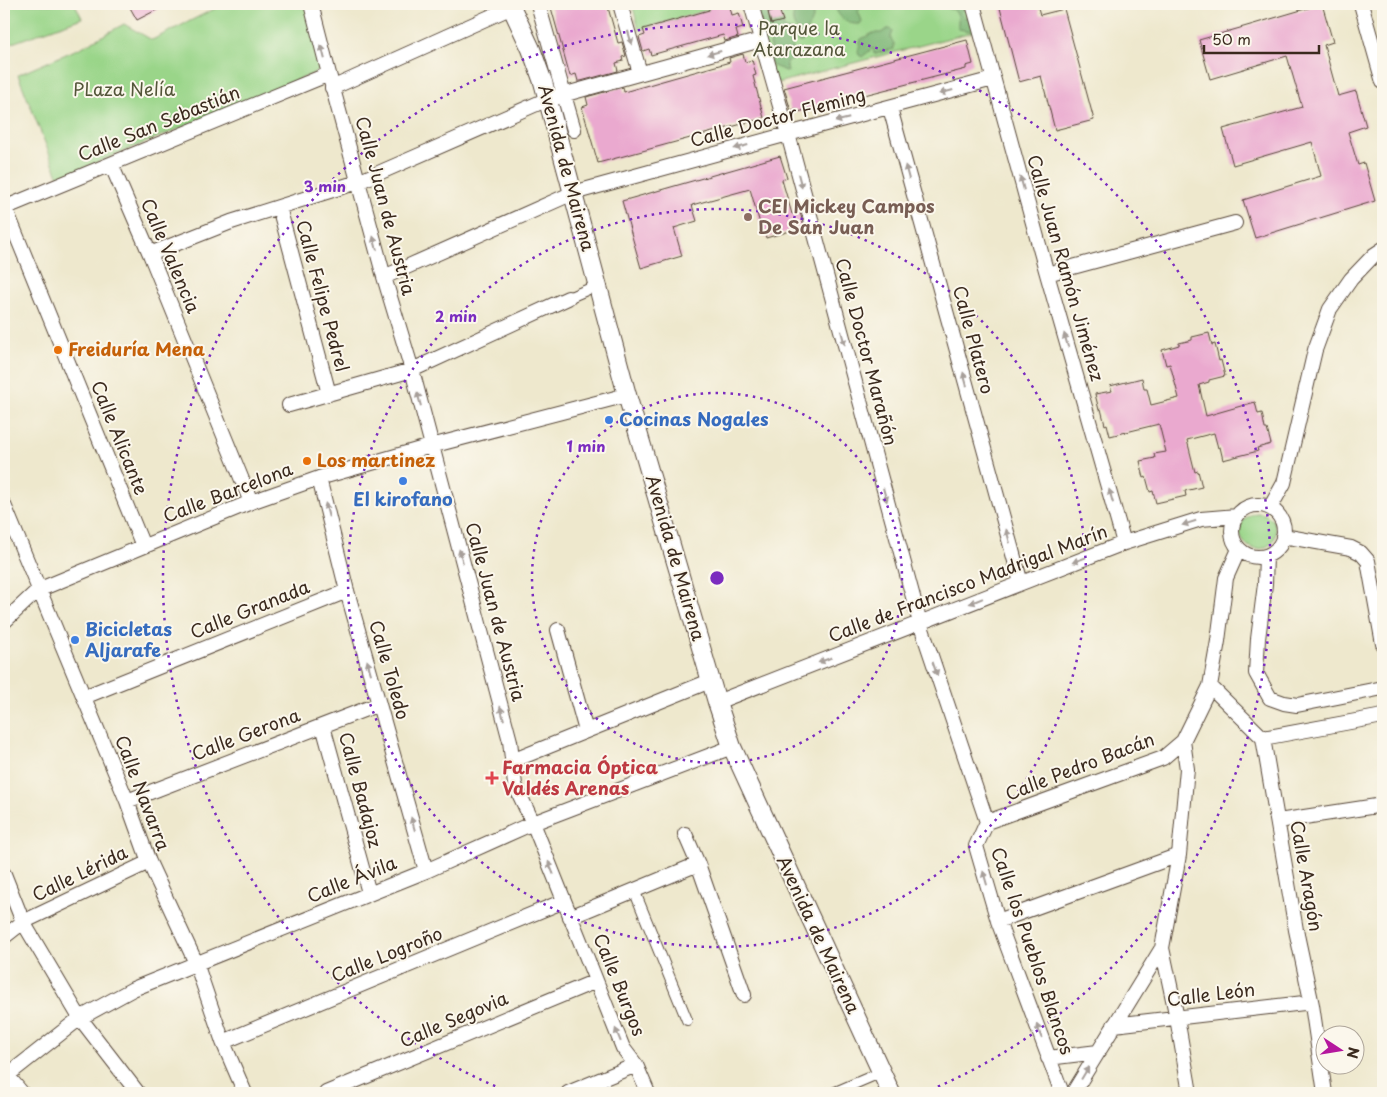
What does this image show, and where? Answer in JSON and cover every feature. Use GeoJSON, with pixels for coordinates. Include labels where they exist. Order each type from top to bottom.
{"type":"FeatureCollection","features":[{"type":"Feature","properties":{"kind":"street","name":"Calle Juan de Austria"},"geometry":{"type":"LineString","coordinates":[[311,4],[384,277],[412,370],[510,741],[516,785],[533,823]]}},
{"type":"Feature","properties":{"kind":"street"},"geometry":{"type":"LineString","coordinates":[[538,4],[556,96],[574,130]]}},
{"type":"Feature","properties":{"kind":"street"},"geometry":{"type":"LineString","coordinates":[[620,4],[640,73]]}},
{"type":"Feature","properties":{"kind":"street","name":"Calle Doctor Marañón"},"geometry":{"type":"LineString","coordinates":[[751,4],[920,623]]}},
{"type":"Feature","properties":{"kind":"street","name":"Calle Juan Ramón Jiménez"},"geometry":{"type":"LineString","coordinates":[[973,4],[1047,274],[1124,543]]}},
{"type":"Feature","properties":{"kind":"street"},"geometry":{"type":"LineString","coordinates":[[1361,4],[1383,82]]}},
{"type":"Feature","properties":{"kind":"street"},"geometry":{"type":"LineString","coordinates":[[332,88],[511,5]]}},
{"type":"Feature","properties":{"kind":"street","name":"Avenida de Mairena"},"geometry":{"type":"LineString","coordinates":[[511,5],[556,96],[573,193],[710,681],[732,747],[890,1093]]}},
{"type":"Feature","properties":{"kind":"street"},"geometry":{"type":"LineString","coordinates":[[150,254],[231,222],[358,182],[556,96],[761,40]]}},
{"type":"Feature","properties":{"kind":"street","name":"Calle San Sebastián"},"geometry":{"type":"LineString","coordinates":[[4,207],[329,74]]}},
{"type":"Feature","properties":{"kind":"street","name":"Calle Doctor Fleming"},"geometry":{"type":"LineString","coordinates":[[384,277],[573,193],[993,79]]}},
{"type":"Feature","properties":{"kind":"street","name":"Calle Platero"},"geometry":{"type":"LineString","coordinates":[[890,108],[1021,583]]}},
{"type":"Feature","properties":{"kind":"street","name":"Calle Valencia"},"geometry":{"type":"LineString","coordinates":[[110,164],[150,254],[251,502]]}},
{"type":"Feature","properties":{"kind":"street","name":"Calle Alicante"},"geometry":{"type":"LineString","coordinates":[[4,207],[144,546]]}},
{"type":"Feature","properties":{"kind":"street","name":"Calle Felipe Pedrel"},"geometry":{"type":"LineString","coordinates":[[279,207],[329,394]]}},
{"type":"Feature","properties":{"kind":"street"},"geometry":{"type":"LineString","coordinates":[[1047,274],[1235,223]]}},
{"type":"Feature","properties":{"kind":"street"},"geometry":{"type":"LineString","coordinates":[[1270,508],[1284,483],[1315,350],[1330,309],[1351,279],[1374,255],[1383,249]]}},
{"type":"Feature","properties":{"kind":"street"},"geometry":{"type":"LineString","coordinates":[[289,405],[412,370],[598,285]]}},
{"type":"Feature","properties":{"kind":"street","name":"Calle Barcelona"},"geometry":{"type":"LineString","coordinates":[[4,622],[38,590],[251,502],[319,478],[628,394]]}},
{"type":"Feature","properties":{"kind":"street","name":"Calle Toledo"},"geometry":{"type":"LineString","coordinates":[[319,478],[347,591],[426,871]]}},
{"type":"Feature","properties":{"kind":"street","name":"Calle Navarra"},"geometry":{"type":"LineString","coordinates":[[4,505],[127,801],[149,862],[196,964],[223,1042],[246,1093]]}},
{"type":"Feature","properties":{"kind":"street"},"geometry":{"type":"LineString","coordinates":[[1263,506],[1270,508],[1277,513],[1281,520],[1284,528],[1283,536],[1277,548],[1266,556],[1251,556],[1239,549],[1235,543],[1232,529],[1237,516],[1248,507],[1263,506]]}},
{"type":"Feature","properties":{"kind":"street","name":"Calle de Francisco Madrigal Marín"},"geometry":{"type":"LineString","coordinates":[[717,702],[1124,543],[1201,519],[1237,516]]}},
{"type":"Feature","properties":{"kind":"street"},"geometry":{"type":"LineString","coordinates":[[1283,536],[1351,548],[1361,553],[1368,561],[1383,644]]}},
{"type":"Feature","properties":{"kind":"street","name":"Calle Pedro Bacán"},"geometry":{"type":"LineString","coordinates":[[987,822],[1163,758],[1183,741],[1210,686],[1226,578],[1239,549]]}},
{"type":"Feature","properties":{"kind":"street"},"geometry":{"type":"LineString","coordinates":[[1266,556],[1256,673],[1270,698],[1297,706],[1383,688]]}},
{"type":"Feature","properties":{"kind":"street","name":"Calle Granada"},"geometry":{"type":"LineString","coordinates":[[84,697],[347,591]]}},
{"type":"Feature","properties":{"kind":"street"},"geometry":{"type":"LineString","coordinates":[[920,623],[987,822]]}},
{"type":"Feature","properties":{"kind":"street"},"geometry":{"type":"LineString","coordinates":[[558,630],[586,731]]}},
{"type":"Feature","properties":{"kind":"street"},"geometry":{"type":"LineString","coordinates":[[512,760],[710,681]]}},
{"type":"Feature","properties":{"kind":"street"},"geometry":{"type":"LineString","coordinates":[[1210,686],[1264,738],[1383,716]]}},
{"type":"Feature","properties":{"kind":"street","name":"Calle Gerona"},"geometry":{"type":"LineString","coordinates":[[127,801],[379,704]]}},
{"type":"Feature","properties":{"kind":"street","name":"Calle Badajoz"},"geometry":{"type":"LineString","coordinates":[[323,726],[369,893]]}},
{"type":"Feature","properties":{"kind":"street","name":"Calle Aragón"},"geometry":{"type":"LineString","coordinates":[[1264,738],[1296,930],[1312,1005],[1324,1093]]}},
{"type":"Feature","properties":{"kind":"street"},"geometry":{"type":"LineString","coordinates":[[1073,1093],[1162,948],[1179,855],[1187,769],[1183,741]]}},
{"type":"Feature","properties":{"kind":"street","name":"Calle Ávila"},"geometry":{"type":"LineString","coordinates":[[5,1076],[80,1018],[133,989],[426,871],[533,823],[732,747]]}},
{"type":"Feature","properties":{"kind":"street"},"geometry":{"type":"LineString","coordinates":[[1278,821],[1382,809]]}},
{"type":"Feature","properties":{"kind":"street","name":"Calle los Pueblos Blancos"},"geometry":{"type":"LineString","coordinates":[[987,822],[976,846],[998,921],[1062,1093]]}},
{"type":"Feature","properties":{"kind":"street","name":"Calle Burgos"},"geometry":{"type":"LineString","coordinates":[[533,823],[623,1048],[636,1065],[648,1093]]}},
{"type":"Feature","properties":{"kind":"street"},"geometry":{"type":"LineString","coordinates":[[685,834],[698,864],[744,995]]}},
{"type":"Feature","properties":{"kind":"street"},"geometry":{"type":"LineString","coordinates":[[998,921],[1179,855]]}},
{"type":"Feature","properties":{"kind":"street","name":"Calle Lérida"},"geometry":{"type":"LineString","coordinates":[[4,937],[23,922],[149,862]]}},
{"type":"Feature","properties":{"kind":"street"},"geometry":{"type":"LineString","coordinates":[[570,917],[698,864]]}},
{"type":"Feature","properties":{"kind":"street"},"geometry":{"type":"LineString","coordinates":[[4,874],[23,922],[80,1018],[138,1093]]}},
{"type":"Feature","properties":{"kind":"street"},"geometry":{"type":"LineString","coordinates":[[634,890],[687,1020]]}},
{"type":"Feature","properties":{"kind":"street","name":"Calle Logroño"},"geometry":{"type":"LineString","coordinates":[[223,1042],[564,902]]}},
{"type":"Feature","properties":{"kind":"street"},"geometry":{"type":"LineString","coordinates":[[1162,948],[1178,1018],[1190,1093]]}},
{"type":"Feature","properties":{"kind":"street","name":"Calle Segovia"},"geometry":{"type":"LineString","coordinates":[[326,1093],[596,981]]}},
{"type":"Feature","properties":{"kind":"street","name":"Calle León"},"geometry":{"type":"LineString","coordinates":[[1114,1025],[1304,1003],[1312,1005]]}},
{"type":"Feature","properties":{"kind":"street"},"geometry":{"type":"LineString","coordinates":[[1048,1058],[1098,1052]]}},
{"type":"Feature","properties":{"kind":"street"},"geometry":{"type":"LineString","coordinates":[[568,1093],[636,1065]]}},
{"type":"Feature","properties":{"kind":"street"},"geometry":{"type":"LineString","coordinates":[[833,1093],[882,1072]]}},
{"type":"Feature","properties":{"kind":"street"},"geometry":{"type":"LineString","coordinates":[[5,1076],[22,1093]]}},
{"type":"Feature","properties":{"kind":"green space"},"geometry":{"type":"Polygon","coordinates":[[[4,4],[75,4],[82,18],[4,46],[4,4]]]}},
{"type":"Feature","properties":{"kind":"green space","name":"PLaza Nelía"},"geometry":{"type":"Polygon","coordinates":[[[224,4],[307,4],[322,70],[59,178],[18,75],[82,47],[124,24],[152,40],[224,4]]]}},
{"type":"Feature","properties":{"kind":"green space"},"geometry":{"type":"Polygon","coordinates":[[[632,4],[708,4],[709,10],[639,30],[632,4]]]}},
{"type":"Feature","properties":{"kind":"green space","name":"Parque la Atarazana"},"geometry":{"type":"Polygon","coordinates":[[[751,4],[973,4],[980,30],[773,84],[751,4]]]}},
{"type":"Feature","properties":{"kind":"green space"},"geometry":{"type":"Polygon","coordinates":[[[755,4],[816,4],[822,8],[814,11],[807,30],[808,35],[802,42],[798,42],[796,39],[798,32],[793,22],[794,11],[785,14],[784,9],[781,7],[768,12],[771,24],[783,21],[784,28],[792,32],[790,42],[794,51],[792,61],[788,60],[786,63],[788,72],[771,65],[770,44],[772,37],[763,34],[755,4]]]}},
{"type":"Feature","properties":{"kind":"green space"},"geometry":{"type":"Polygon","coordinates":[[[829,4],[864,4],[858,11],[862,21],[860,24],[848,22],[829,4]]]}},
{"type":"Feature","properties":{"kind":"green space"},"geometry":{"type":"Polygon","coordinates":[[[945,4],[966,4],[962,12],[964,18],[970,15],[971,31],[958,29],[958,15],[945,4]]]}},
{"type":"Feature","properties":{"kind":"green space"},"geometry":{"type":"Polygon","coordinates":[[[887,29],[893,31],[891,40],[894,43],[894,49],[874,54],[873,48],[862,57],[859,55],[861,39],[873,33],[881,33],[887,29]]]}},
{"type":"Feature","properties":{"kind":"green space"},"geometry":{"type":"Polygon","coordinates":[[[1258,513],[1271,518],[1276,531],[1271,544],[1258,549],[1245,544],[1240,531],[1245,518],[1258,513]]]}},
{"type":"Feature","properties":{"kind":"building"},"geometry":{"type":"Polygon","coordinates":[[[128,4],[168,4],[137,20],[128,4]]]}},
{"type":"Feature","properties":{"kind":"building"},"geometry":{"type":"Polygon","coordinates":[[[550,4],[607,4],[618,43],[622,42],[626,56],[622,57],[623,61],[616,63],[618,71],[581,81],[578,81],[576,74],[570,76],[550,4]]]}},
{"type":"Feature","properties":{"kind":"building"},"geometry":{"type":"Polygon","coordinates":[[[708,4],[729,4],[732,15],[739,13],[743,28],[736,30],[738,37],[725,41],[723,35],[651,55],[649,49],[643,51],[639,37],[645,35],[643,29],[709,10],[708,4]]]}},
{"type":"Feature","properties":{"kind":"building"},"geometry":{"type":"Polygon","coordinates":[[[999,4],[1037,4],[1040,15],[1064,9],[1094,120],[1055,130],[1041,76],[1019,82],[999,4]]]}},
{"type":"Feature","properties":{"kind":"building"},"geometry":{"type":"Polygon","coordinates":[[[1322,4],[1333,42],[1324,45],[1338,96],[1356,91],[1366,126],[1348,132],[1358,165],[1364,163],[1375,201],[1255,238],[1243,200],[1321,176],[1312,142],[1233,165],[1223,129],[1302,107],[1287,56],[1210,79],[1199,40],[1322,4]]]}},
{"type":"Feature","properties":{"kind":"building"},"geometry":{"type":"Polygon","coordinates":[[[779,9],[783,21],[771,24],[768,12],[779,9]]]}},
{"type":"Feature","properties":{"kind":"building"},"geometry":{"type":"Polygon","coordinates":[[[967,40],[973,64],[966,66],[966,69],[798,112],[797,109],[791,111],[784,88],[967,40]]]}},
{"type":"Feature","properties":{"kind":"building"},"geometry":{"type":"Polygon","coordinates":[[[743,54],[745,62],[752,60],[756,75],[753,76],[764,118],[598,163],[582,107],[588,105],[586,97],[623,87],[624,92],[730,62],[729,58],[743,54]]]}},
{"type":"Feature","properties":{"kind":"building"},"geometry":{"type":"Polygon","coordinates":[[[780,156],[787,178],[782,180],[792,214],[800,212],[804,227],[766,238],[765,233],[763,234],[750,189],[692,205],[697,221],[674,228],[682,256],[641,268],[622,201],[780,156]]]}},
{"type":"Feature","properties":{"kind":"building"},"geometry":{"type":"Polygon","coordinates":[[[1209,333],[1212,345],[1215,344],[1219,361],[1221,360],[1225,376],[1199,385],[1206,416],[1255,402],[1258,414],[1262,413],[1265,429],[1267,429],[1271,444],[1257,448],[1258,451],[1223,460],[1214,433],[1187,440],[1195,472],[1198,471],[1202,487],[1185,491],[1186,496],[1156,503],[1153,491],[1150,492],[1146,477],[1144,478],[1140,461],[1155,458],[1154,454],[1166,452],[1159,424],[1110,436],[1101,409],[1099,410],[1095,394],[1112,391],[1110,386],[1142,378],[1144,389],[1147,389],[1151,405],[1179,398],[1170,364],[1166,365],[1162,350],[1192,340],[1192,337],[1209,333]]]}},
{"type":"Feature","properties":{"kind":"place","name":"CEI Mickey Campos De San Juan"},"geometry":{"type":"Point","coordinates":[748,217]}},
{"type":"Feature","properties":{"kind":"place","name":"Freiduría Mena"},"geometry":{"type":"Point","coordinates":[58,350]}},
{"type":"Feature","properties":{"kind":"place","name":"Cocinas Nogales"},"geometry":{"type":"Point","coordinates":[609,420]}},
{"type":"Feature","properties":{"kind":"place","name":"Los martinez"},"geometry":{"type":"Point","coordinates":[307,461]}},
{"type":"Feature","properties":{"kind":"place","name":"El kirofano"},"geometry":{"type":"Point","coordinates":[403,481]}},
{"type":"Feature","properties":{"kind":"place","name":"Bicicletas Aljarafe"},"geometry":{"type":"Point","coordinates":[75,640]}},
{"type":"Feature","properties":{"kind":"place","name":"Farmacia Óptica Valdés Arenas"},"geometry":{"type":"Point","coordinates":[492,778]}}]}
